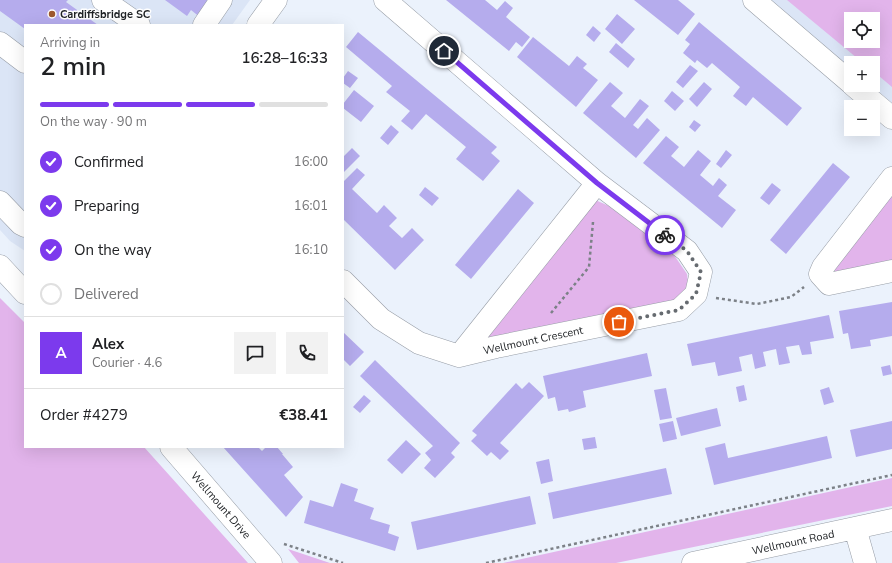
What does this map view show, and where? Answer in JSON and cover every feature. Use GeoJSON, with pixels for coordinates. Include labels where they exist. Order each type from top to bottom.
{"type":"FeatureCollection","features":[{"type":"Feature","properties":{"kind":"street"},"geometry":{"type":"LineString","coordinates":[[103,0],[138,24]]}},
{"type":"Feature","properties":{"kind":"street"},"geometry":{"type":"LineString","coordinates":[[205,24],[221,0]]}},
{"type":"Feature","properties":{"kind":"street"},"geometry":{"type":"LineString","coordinates":[[259,24],[276,0]]}},
{"type":"Feature","properties":{"kind":"street"},"geometry":{"type":"LineString","coordinates":[[385,0],[597,183],[687,251],[701,272],[696,294]]}},
{"type":"Feature","properties":{"kind":"street"},"geometry":{"type":"LineString","coordinates":[[754,0],[844,77]]}},
{"type":"Feature","properties":{"kind":"street"},"geometry":{"type":"LineString","coordinates":[[0,43],[24,61]]}},
{"type":"Feature","properties":{"kind":"street"},"geometry":{"type":"LineString","coordinates":[[862,92],[892,118]]}},
{"type":"Feature","properties":{"kind":"street"},"geometry":{"type":"LineString","coordinates":[[892,178],[823,266],[820,274],[829,284],[892,271]]}},
{"type":"Feature","properties":{"kind":"street","name":"Wellmount Crescent"},"geometry":{"type":"LineString","coordinates":[[459,356],[597,183]]}},
{"type":"Feature","properties":{"kind":"street"},"geometry":{"type":"LineString","coordinates":[[0,202],[24,225]]}},
{"type":"Feature","properties":{"kind":"street"},"geometry":{"type":"LineString","coordinates":[[0,266],[24,292]]}},
{"type":"Feature","properties":{"kind":"street"},"geometry":{"type":"LineString","coordinates":[[344,282],[381,319],[419,343],[459,356]]}},
{"type":"Feature","properties":{"kind":"street","name":"Wellmount Crescent"},"geometry":{"type":"LineString","coordinates":[[459,356],[496,346],[679,310],[696,294]]}},
{"type":"Feature","properties":{"kind":"street","name":"Wellmount Drive"},"geometry":{"type":"LineString","coordinates":[[172,448],[265,556]]}},
{"type":"Feature","properties":{"kind":"street","name":"Wellmount Road"},"geometry":{"type":"LineString","coordinates":[[694,563],[892,520]]}},
{"type":"Feature","properties":{"kind":"street"},"geometry":{"type":"LineString","coordinates":[[855,528],[865,563]]}},
{"type":"Feature","properties":{"kind":"path"},"geometry":{"type":"LineString","coordinates":[[529,340],[589,267],[594,221]]}},
{"type":"Feature","properties":{"kind":"path"},"geometry":{"type":"LineString","coordinates":[[696,294],[757,304],[791,297],[820,274]]}},
{"type":"Feature","properties":{"kind":"path"},"geometry":{"type":"LineString","coordinates":[[486,563],[892,475]]}},
{"type":"Feature","properties":{"kind":"path"},"geometry":{"type":"LineString","coordinates":[[265,556],[269,539],[343,563]]}},
{"type":"Feature","properties":{"kind":"shaded area"},"geometry":{"type":"Polygon","coordinates":[[[0,0],[250,0],[233,24],[24,24],[24,250],[10,241],[0,230],[0,0]]]}},
{"type":"Feature","properties":{"kind":"shaded area"},"geometry":{"type":"Polygon","coordinates":[[[767,0],[892,0],[892,103],[879,92],[880,56],[844,56],[844,63],[767,0]]]}},
{"type":"Feature","properties":{"kind":"shaded area"},"geometry":{"type":"Polygon","coordinates":[[[787,0],[892,0],[892,87],[880,77],[880,56],[855,56],[845,48],[880,48],[880,12],[844,12],[844,47],[787,0]]]}},
{"type":"Feature","properties":{"kind":"shaded area"},"geometry":{"type":"Polygon","coordinates":[[[892,194],[892,262],[834,273],[841,253],[892,194]]]}},
{"type":"Feature","properties":{"kind":"shaded area"},"geometry":{"type":"Polygon","coordinates":[[[593,199],[609,206],[674,255],[687,274],[689,290],[673,306],[490,343],[486,331],[593,199]]]}},
{"type":"Feature","properties":{"kind":"shaded area"},"geometry":{"type":"Polygon","coordinates":[[[0,298],[24,322],[24,448],[145,448],[248,563],[0,563],[0,298]]]}},
{"type":"Feature","properties":{"kind":"shaded area"},"geometry":{"type":"Polygon","coordinates":[[[892,478],[892,506],[616,563],[503,563],[892,478]]]}},
{"type":"Feature","properties":{"kind":"shaded area"},"geometry":{"type":"Polygon","coordinates":[[[288,549],[330,563],[299,563],[288,549]]]}},
{"type":"Feature","properties":{"kind":"building","name":"Cardiffsbridge SC"},"geometry":{"type":"Polygon","coordinates":[[[0,0],[68,0],[66,2],[97,24],[24,24],[24,28],[0,11],[0,0]]]}},
{"type":"Feature","properties":{"kind":"building","name":"Cardiffsbridge SC"},"geometry":{"type":"Polygon","coordinates":[[[165,0],[214,0],[201,18],[191,10],[187,16],[165,0]]]}},
{"type":"Feature","properties":{"kind":"building"},"geometry":{"type":"Polygon","coordinates":[[[446,0],[485,0],[497,10],[505,1],[513,8],[506,17],[530,37],[522,47],[516,42],[509,51],[446,0]]]}},
{"type":"Feature","properties":{"kind":"building"},"geometry":{"type":"Polygon","coordinates":[[[634,0],[678,0],[695,14],[678,35],[634,0]]]}},
{"type":"Feature","properties":{"kind":"building"},"geometry":{"type":"Polygon","coordinates":[[[617,14],[635,29],[622,44],[605,29],[617,14]]]}},
{"type":"Feature","properties":{"kind":"building"},"geometry":{"type":"Polygon","coordinates":[[[699,22],[802,108],[787,126],[753,97],[746,106],[733,96],[740,87],[712,63],[707,68],[697,60],[695,63],[683,53],[690,44],[685,40],[699,22]]]}},
{"type":"Feature","properties":{"kind":"building"},"geometry":{"type":"Polygon","coordinates":[[[593,26],[601,33],[594,42],[586,35],[593,26]]]}},
{"type":"Feature","properties":{"kind":"building"},"geometry":{"type":"Polygon","coordinates":[[[358,32],[497,147],[491,153],[500,161],[483,181],[456,159],[466,147],[426,114],[412,130],[401,121],[410,111],[386,92],[392,86],[346,47],[358,32]]]}},
{"type":"Feature","properties":{"kind":"building"},"geometry":{"type":"Polygon","coordinates":[[[533,37],[569,66],[577,56],[587,64],[583,68],[598,80],[576,107],[517,57],[533,37]]]}},
{"type":"Feature","properties":{"kind":"building"},"geometry":{"type":"Polygon","coordinates":[[[616,43],[635,59],[628,68],[609,52],[616,43]]]}},
{"type":"Feature","properties":{"kind":"building"},"geometry":{"type":"Polygon","coordinates":[[[690,65],[698,71],[683,88],[676,82],[690,65]]]}},
{"type":"Feature","properties":{"kind":"building"},"geometry":{"type":"Polygon","coordinates":[[[348,71],[358,78],[350,88],[344,84],[344,77],[348,71]]]}},
{"type":"Feature","properties":{"kind":"building"},"geometry":{"type":"Polygon","coordinates":[[[610,82],[623,93],[611,106],[625,118],[640,99],[649,106],[633,125],[638,129],[647,118],[660,130],[636,158],[583,113],[610,82]]]}},
{"type":"Feature","properties":{"kind":"building"},"geometry":{"type":"Polygon","coordinates":[[[704,82],[712,89],[697,107],[689,99],[704,82]]]}},
{"type":"Feature","properties":{"kind":"building"},"geometry":{"type":"Polygon","coordinates":[[[354,90],[374,106],[361,122],[344,109],[344,103],[354,90]]]}},
{"type":"Feature","properties":{"kind":"building"},"geometry":{"type":"Polygon","coordinates":[[[672,91],[684,101],[675,111],[664,101],[672,91]]]}},
{"type":"Feature","properties":{"kind":"building"},"geometry":{"type":"Polygon","coordinates":[[[694,120],[701,125],[695,132],[689,127],[694,120]]]}},
{"type":"Feature","properties":{"kind":"building"},"geometry":{"type":"Polygon","coordinates":[[[391,125],[399,132],[388,145],[380,138],[391,125]]]}},
{"type":"Feature","properties":{"kind":"building"},"geometry":{"type":"Polygon","coordinates":[[[666,136],[679,147],[671,156],[684,167],[698,150],[711,161],[700,175],[713,186],[719,178],[727,185],[718,196],[736,210],[722,228],[643,163],[666,136]]]}},
{"type":"Feature","properties":{"kind":"building"},"geometry":{"type":"Polygon","coordinates":[[[352,148],[360,156],[344,172],[344,156],[352,148]]]}},
{"type":"Feature","properties":{"kind":"building"},"geometry":{"type":"Polygon","coordinates":[[[726,150],[732,155],[721,168],[716,164],[726,150]]]}},
{"type":"Feature","properties":{"kind":"building"},"geometry":{"type":"Polygon","coordinates":[[[833,163],[850,177],[786,254],[770,240],[833,163]]]}},
{"type":"Feature","properties":{"kind":"building"},"geometry":{"type":"Polygon","coordinates":[[[357,168],[365,175],[352,189],[377,213],[384,205],[397,218],[389,226],[402,238],[412,228],[424,240],[395,270],[344,220],[344,181],[357,168]]]}},
{"type":"Feature","properties":{"kind":"building"},"geometry":{"type":"Polygon","coordinates":[[[772,183],[781,190],[769,205],[760,198],[772,183]]]}},
{"type":"Feature","properties":{"kind":"building"},"geometry":{"type":"Polygon","coordinates":[[[425,187],[439,198],[432,206],[419,195],[425,187]]]}},
{"type":"Feature","properties":{"kind":"building"},"geometry":{"type":"Polygon","coordinates":[[[518,189],[534,203],[471,279],[455,265],[518,189]]]}},
{"type":"Feature","properties":{"kind":"building"},"geometry":{"type":"Polygon","coordinates":[[[892,302],[892,336],[870,340],[871,346],[851,349],[848,333],[843,334],[839,311],[892,302]]]}},
{"type":"Feature","properties":{"kind":"building"},"geometry":{"type":"Polygon","coordinates":[[[829,315],[834,338],[810,342],[812,354],[802,355],[799,345],[786,347],[790,363],[779,365],[776,349],[763,352],[766,366],[755,369],[752,354],[739,357],[742,371],[718,376],[715,362],[692,366],[687,344],[829,315]]]}},
{"type":"Feature","properties":{"kind":"building"},"geometry":{"type":"Polygon","coordinates":[[[344,333],[364,352],[350,366],[344,360],[344,333]]]}},
{"type":"Feature","properties":{"kind":"building"},"geometry":{"type":"Polygon","coordinates":[[[647,353],[652,376],[583,391],[586,407],[569,412],[568,409],[558,411],[555,397],[548,399],[543,376],[647,353]]]}},
{"type":"Feature","properties":{"kind":"building"},"geometry":{"type":"Polygon","coordinates":[[[375,360],[460,443],[451,453],[455,457],[435,478],[424,468],[431,460],[425,453],[433,446],[360,376],[375,360]]]}},
{"type":"Feature","properties":{"kind":"building"},"geometry":{"type":"Polygon","coordinates":[[[890,365],[892,374],[883,376],[881,367],[890,365]]]}},
{"type":"Feature","properties":{"kind":"building"},"geometry":{"type":"Polygon","coordinates":[[[529,382],[544,396],[500,443],[509,451],[500,460],[491,452],[487,456],[471,441],[477,435],[472,431],[516,383],[522,389],[529,382]]]}},
{"type":"Feature","properties":{"kind":"building"},"geometry":{"type":"Polygon","coordinates":[[[744,385],[747,400],[739,402],[736,387],[744,385]]]}},
{"type":"Feature","properties":{"kind":"building"},"geometry":{"type":"Polygon","coordinates":[[[829,387],[834,402],[824,405],[820,390],[829,387]]]}},
{"type":"Feature","properties":{"kind":"building"},"geometry":{"type":"Polygon","coordinates":[[[666,388],[672,418],[660,420],[654,390],[666,388]]]}},
{"type":"Feature","properties":{"kind":"building"},"geometry":{"type":"Polygon","coordinates":[[[364,395],[371,401],[360,413],[353,407],[364,395]]]}},
{"type":"Feature","properties":{"kind":"building"},"geometry":{"type":"Polygon","coordinates":[[[717,408],[721,426],[681,436],[676,418],[717,408]]]}},
{"type":"Feature","properties":{"kind":"building"},"geometry":{"type":"Polygon","coordinates":[[[673,421],[677,439],[663,442],[659,424],[673,421]]]}},
{"type":"Feature","properties":{"kind":"building"},"geometry":{"type":"Polygon","coordinates":[[[892,421],[892,449],[856,457],[850,430],[892,421]]]}},
{"type":"Feature","properties":{"kind":"building"},"geometry":{"type":"Polygon","coordinates":[[[827,436],[832,458],[714,485],[705,448],[725,443],[728,458],[827,436]]]}},
{"type":"Feature","properties":{"kind":"building"},"geometry":{"type":"Polygon","coordinates":[[[595,437],[597,448],[584,450],[582,439],[595,437]]]}},
{"type":"Feature","properties":{"kind":"building"},"geometry":{"type":"Polygon","coordinates":[[[406,440],[421,454],[402,474],[387,460],[406,440]]]}},
{"type":"Feature","properties":{"kind":"building"},"geometry":{"type":"Polygon","coordinates":[[[224,448],[259,448],[262,451],[265,448],[278,448],[293,467],[284,475],[303,497],[286,517],[224,448]]]}},
{"type":"Feature","properties":{"kind":"building"},"geometry":{"type":"Polygon","coordinates":[[[549,459],[553,481],[541,484],[536,462],[549,459]]]}},
{"type":"Feature","properties":{"kind":"building"},"geometry":{"type":"Polygon","coordinates":[[[666,468],[672,494],[553,519],[548,493],[666,468]]]}},
{"type":"Feature","properties":{"kind":"building"},"geometry":{"type":"Polygon","coordinates":[[[341,483],[358,489],[354,501],[374,508],[370,519],[390,525],[388,533],[399,537],[395,551],[304,523],[310,500],[333,507],[341,483]]]}},
{"type":"Feature","properties":{"kind":"building"},"geometry":{"type":"Polygon","coordinates":[[[530,496],[536,524],[417,550],[411,522],[530,496]]]}},
{"type":"Feature","properties":{"kind":"way so far"},"geometry":{"type":"LineString","coordinates":[[619,322],[679,310],[696,294],[701,272],[687,251],[665,235]]}},
{"type":"Feature","properties":{"kind":"place","name":"Cardiffsbridge SC"},"geometry":{"type":"Point","coordinates":[52,14]}},
{"type":"Feature","properties":{"kind":"route"},"geometry":{"type":"LineString","coordinates":[[444,51],[597,183],[665,235]]}}]}
